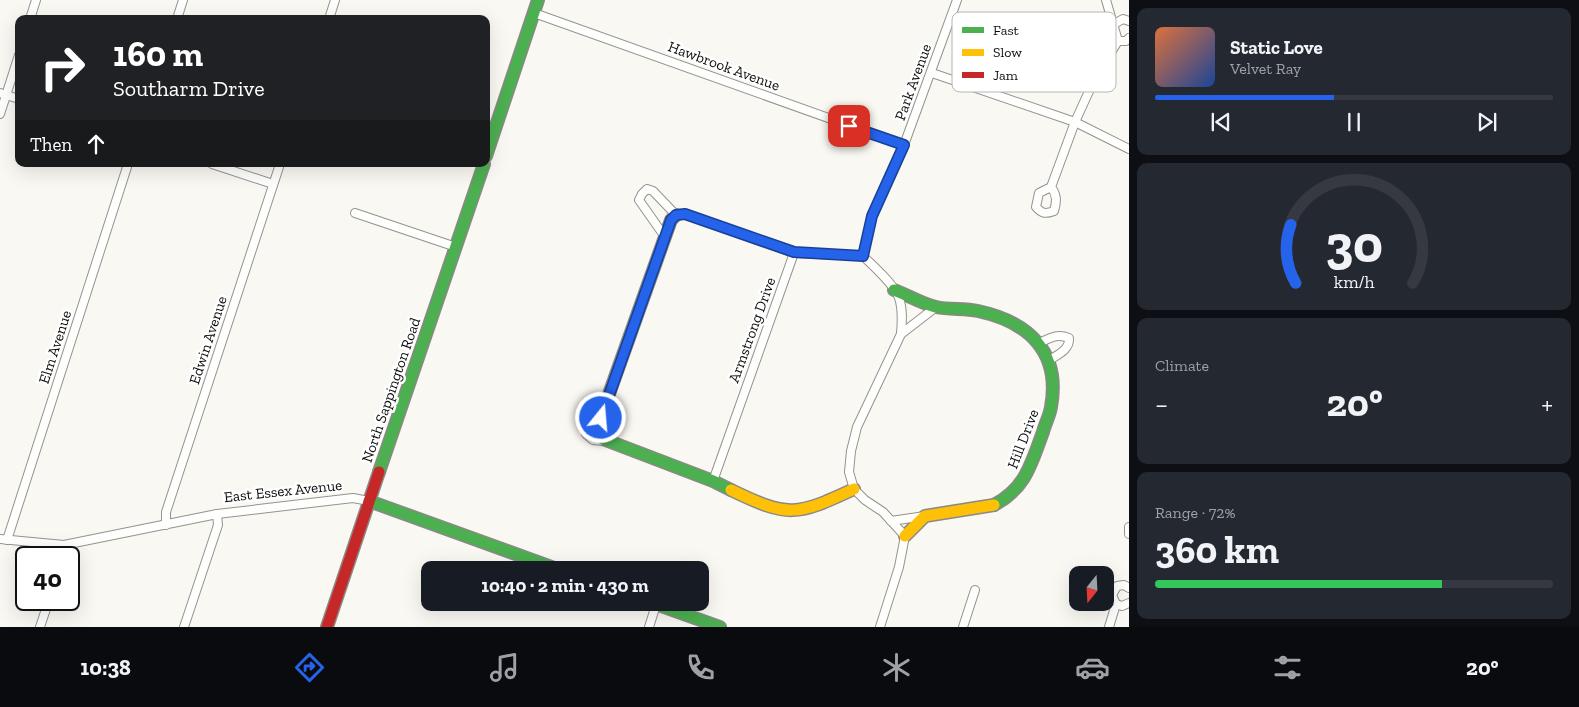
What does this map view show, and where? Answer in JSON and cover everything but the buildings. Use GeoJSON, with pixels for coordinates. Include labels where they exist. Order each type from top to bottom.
{"type":"FeatureCollection","features":[{"type":"Feature","properties":{"kind":"street"},"geometry":{"type":"LineString","coordinates":[[31,15],[36,0]]}},
{"type":"Feature","properties":{"kind":"street"},"geometry":{"type":"LineString","coordinates":[[178,15],[183,0]]}},
{"type":"Feature","properties":{"kind":"street"},"geometry":{"type":"LineString","coordinates":[[330,15],[336,0]]}},
{"type":"Feature","properties":{"kind":"street"},"geometry":{"type":"LineString","coordinates":[[490,144],[538,0]]}},
{"type":"Feature","properties":{"kind":"street","name":"Park Avenue"},"geometry":{"type":"LineString","coordinates":[[952,12],[956,0]]}},
{"type":"Feature","properties":{"kind":"street"},"geometry":{"type":"LineString","coordinates":[[1106,0],[1110,12]]}},
{"type":"Feature","properties":{"kind":"street","name":"Park Avenue"},"geometry":{"type":"LineString","coordinates":[[863,256],[872,216],[904,145],[932,73],[952,12]]}},
{"type":"Feature","properties":{"kind":"street","name":"Hawbrook Avenue"},"geometry":{"type":"LineString","coordinates":[[534,13],[904,145]]}},
{"type":"Feature","properties":{"kind":"street"},"geometry":{"type":"LineString","coordinates":[[1116,23],[1123,19],[1129,20]]}},
{"type":"Feature","properties":{"kind":"street"},"geometry":{"type":"LineString","coordinates":[[1116,32],[1118,40],[1116,43]]}},
{"type":"Feature","properties":{"kind":"street"},"geometry":{"type":"LineString","coordinates":[[1118,40],[1129,38]]}},
{"type":"Feature","properties":{"kind":"street"},"geometry":{"type":"LineString","coordinates":[[0,114],[3,94],[15,65]]}},
{"type":"Feature","properties":{"kind":"street"},"geometry":{"type":"LineString","coordinates":[[932,73],[952,80]]}},
{"type":"Feature","properties":{"kind":"street"},"geometry":{"type":"LineString","coordinates":[[987,92],[1075,122],[1129,149]]}},
{"type":"Feature","properties":{"kind":"street"},"geometry":{"type":"LineString","coordinates":[[1051,187],[1075,122],[1089,92]]}},
{"type":"Feature","properties":{"kind":"street"},"geometry":{"type":"LineString","coordinates":[[3,94],[15,98]]}},
{"type":"Feature","properties":{"kind":"street","name":"Elm Avenue"},"geometry":{"type":"LineString","coordinates":[[3,539],[127,167]]}},
{"type":"Feature","properties":{"kind":"street"},"geometry":{"type":"LineString","coordinates":[[221,167],[273,184]]}},
{"type":"Feature","properties":{"kind":"street","name":"Edwin Avenue"},"geometry":{"type":"LineString","coordinates":[[166,525],[166,512],[279,167]]}},
{"type":"Feature","properties":{"kind":"street","name":"North Sappington Road"},"geometry":{"type":"LineString","coordinates":[[327,627],[483,167]]}},
{"type":"Feature","properties":{"kind":"street"},"geometry":{"type":"LineString","coordinates":[[665,237],[640,203],[639,200],[642,194],[647,189],[653,191],[676,215]]}},
{"type":"Feature","properties":{"kind":"street"},"geometry":{"type":"LineString","coordinates":[[355,213],[456,247]]}},
{"type":"Feature","properties":{"kind":"street"},"geometry":{"type":"LineString","coordinates":[[863,256],[794,252],[685,214],[676,215],[671,220],[602,414],[600,427],[602,437],[713,481],[762,505],[783,511],[801,510],[817,506],[854,489],[865,500],[883,512],[905,536]]}},
{"type":"Feature","properties":{"kind":"street","name":"Armstrong Drive"},"geometry":{"type":"LineString","coordinates":[[713,481],[794,252]]}},
{"type":"Feature","properties":{"kind":"street","name":"Hill Drive"},"geometry":{"type":"LineString","coordinates":[[854,489],[849,472],[851,451],[858,427],[901,334],[902,317],[899,297],[863,256]]}},
{"type":"Feature","properties":{"kind":"street","name":"Hill Drive"},"geometry":{"type":"LineString","coordinates":[[891,521],[994,504],[1007,498],[1018,488],[1029,470],[1051,408],[1053,386],[1045,350],[1032,335],[1005,319],[977,311],[936,307],[894,290]]}},
{"type":"Feature","properties":{"kind":"street","name":"Hill Drive"},"geometry":{"type":"LineString","coordinates":[[901,334],[936,307]]}},
{"type":"Feature","properties":{"kind":"street"},"geometry":{"type":"LineString","coordinates":[[1039,343],[1054,336],[1062,335],[1069,338],[1066,349],[1048,361]]}},
{"type":"Feature","properties":{"kind":"street","name":"East Essex Avenue"},"geometry":{"type":"LineString","coordinates":[[3,539],[64,546],[217,514],[353,498],[369,501],[535,561]]}},
{"type":"Feature","properties":{"kind":"street"},"geometry":{"type":"LineString","coordinates":[[184,627],[218,525],[217,514]]}},
{"type":"Feature","properties":{"kind":"street"},"geometry":{"type":"LineString","coordinates":[[880,627],[899,567],[905,536],[925,516]]}},
{"type":"Feature","properties":{"kind":"street"},"geometry":{"type":"LineString","coordinates":[[1129,527],[1129,534]]}},
{"type":"Feature","properties":{"kind":"street"},"geometry":{"type":"LineString","coordinates":[[1129,588],[1120,585],[1114,588],[1112,598],[1116,604],[1122,606],[1129,603]]}},
{"type":"Feature","properties":{"kind":"street"},"geometry":{"type":"LineString","coordinates":[[963,627],[975,590]]}},
{"type":"Feature","properties":{"kind":"street"},"geometry":{"type":"LineString","coordinates":[[1109,627],[1116,604]]}},
{"type":"Feature","properties":{"kind":"street"},"geometry":{"type":"LineString","coordinates":[[40,627],[45,611]]}},
{"type":"Feature","properties":{"kind":"street"},"geometry":{"type":"LineString","coordinates":[[649,627],[652,611]]}},
{"type":"Feature","properties":{"kind":"street"},"geometry":{"type":"LineString","coordinates":[[673,611],[720,627]]}},
{"type":"Feature","properties":{"kind":"traffic: fast"},"geometry":{"type":"LineString","coordinates":[[490,144],[538,0]]}},
{"type":"Feature","properties":{"kind":"traffic: fast"},"geometry":{"type":"LineString","coordinates":[[379,472],[483,167]]}},
{"type":"Feature","properties":{"kind":"traffic: fast"},"geometry":{"type":"LineString","coordinates":[[676,215],[671,220],[604,408],[599,427],[603,439],[713,481],[731,490]]}},
{"type":"Feature","properties":{"kind":"traffic: fast"},"geometry":{"type":"LineString","coordinates":[[894,290],[931,306],[978,311],[996,316],[1026,332],[1037,342],[1046,355],[1051,370],[1053,388],[1049,416],[1026,474],[1013,491],[994,505]]}},
{"type":"Feature","properties":{"kind":"traffic: fast"},"geometry":{"type":"LineString","coordinates":[[369,501],[535,561]]}},
{"type":"Feature","properties":{"kind":"traffic: fast"},"geometry":{"type":"LineString","coordinates":[[675,611],[720,627]]}},
{"type":"Feature","properties":{"kind":"traffic: slow"},"geometry":{"type":"LineString","coordinates":[[731,490],[767,505],[792,510],[805,509],[854,489]]}},
{"type":"Feature","properties":{"kind":"traffic: slow"},"geometry":{"type":"LineString","coordinates":[[905,536],[925,516],[994,505]]}},
{"type":"Feature","properties":{"kind":"traffic: jam"},"geometry":{"type":"LineString","coordinates":[[327,627],[379,472]]}},
{"type":"Feature","properties":{"kind":"route"},"geometry":{"type":"LineString","coordinates":[[601,418],[671,220],[676,215],[685,214],[794,252],[863,256],[872,216],[904,145],[849,126]]}}]}
